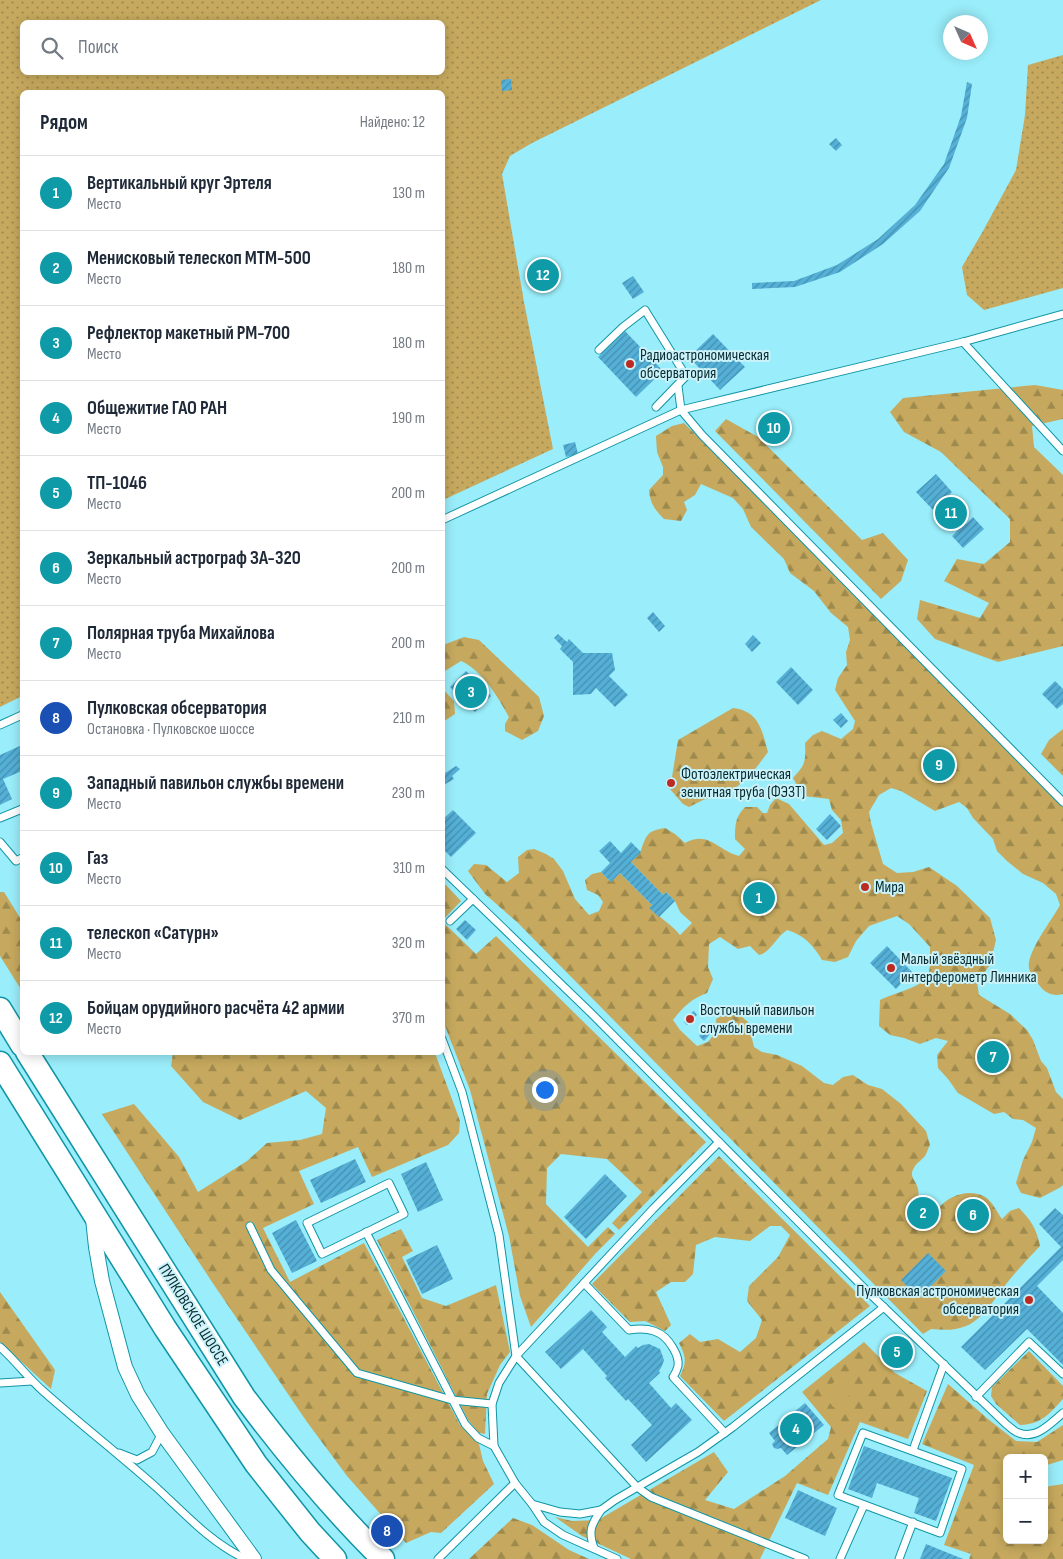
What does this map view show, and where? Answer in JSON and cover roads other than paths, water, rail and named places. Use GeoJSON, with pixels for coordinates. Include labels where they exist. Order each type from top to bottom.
{"type":"FeatureCollection","features":[{"type":"Feature","properties":{"kind":"highway"},"geometry":{"type":"LineString","coordinates":[[0,1009],[20,1042]]}},
{"type":"Feature","properties":{"kind":"highway","name":"ПУЛКОВСКОЕ ШОССЕ"},"geometry":{"type":"LineString","coordinates":[[29,1055],[244,1397],[282,1447],[335,1509],[383,1559]]}},
{"type":"Feature","properties":{"kind":"highway","name":"ПУЛКОВСКОЕ ШОССЕ"},"geometry":{"type":"LineString","coordinates":[[0,1063],[165,1328],[256,1464],[310,1532],[335,1559]]}},
{"type":"Feature","properties":{"kind":"street","name":"ПУЛКОВСКОЕ ШОССЕ"},"geometry":{"type":"LineString","coordinates":[[92,1213],[102,1281],[125,1367],[138,1395],[162,1433],[254,1559]]}},
{"type":"Feature","properties":{"kind":"lane"},"geometry":{"type":"LineString","coordinates":[[599,350],[644,310],[685,377],[656,407]]}},
{"type":"Feature","properties":{"kind":"lane"},"geometry":{"type":"LineString","coordinates":[[445,519],[681,410],[963,342],[1063,314]]}},
{"type":"Feature","properties":{"kind":"lane"},"geometry":{"type":"LineString","coordinates":[[963,342],[1063,451]]}},
{"type":"Feature","properties":{"kind":"lane"},"geometry":{"type":"LineString","coordinates":[[678,386],[681,410],[716,449],[1063,802]]}},
{"type":"Feature","properties":{"kind":"lane"},"geometry":{"type":"LineString","coordinates":[[0,725],[20,716]]}},
{"type":"Feature","properties":{"kind":"lane"},"geometry":{"type":"LineString","coordinates":[[0,818],[20,810]]}},
{"type":"Feature","properties":{"kind":"lane"},"geometry":{"type":"LineString","coordinates":[[0,842],[16,861],[20,859]]}},
{"type":"Feature","properties":{"kind":"lane"},"geometry":{"type":"LineString","coordinates":[[445,872],[592,1014],[976,1397],[1018,1433],[1032,1435],[1045,1428],[1063,1413]]}},
{"type":"Feature","properties":{"kind":"lane"},"geometry":{"type":"LineString","coordinates":[[450,921],[473,899]]}},
{"type":"Feature","properties":{"kind":"lane"},"geometry":{"type":"LineString","coordinates":[[445,1047],[462,1092],[499,1235],[516,1356],[637,1487],[651,1497],[805,1559]]}},
{"type":"Feature","properties":{"kind":"lane"},"geometry":{"type":"LineString","coordinates":[[616,1559],[563,1535],[544,1522],[499,1458],[494,1446],[492,1404],[499,1383],[516,1356],[719,1142]]}},
{"type":"Feature","properties":{"kind":"lane"},"geometry":{"type":"LineString","coordinates":[[389,1183],[404,1214],[366,1232],[322,1254],[307,1223],[389,1183]]}},
{"type":"Feature","properties":{"kind":"lane"},"geometry":{"type":"LineString","coordinates":[[250,1226],[271,1270],[357,1373],[452,1400],[492,1404]]}},
{"type":"Feature","properties":{"kind":"lane"},"geometry":{"type":"LineString","coordinates":[[366,1232],[465,1424],[478,1438],[494,1446]]}},
{"type":"Feature","properties":{"kind":"lane"},"geometry":{"type":"LineString","coordinates":[[584,1283],[629,1330],[642,1328],[654,1331],[667,1338],[676,1353],[678,1365],[673,1377],[725,1433]]}},
{"type":"Feature","properties":{"kind":"lane"},"geometry":{"type":"LineString","coordinates":[[532,1504],[580,1514],[601,1510],[698,1452],[725,1433],[884,1307]]}},
{"type":"Feature","properties":{"kind":"lane"},"geometry":{"type":"LineString","coordinates":[[976,1397],[1029,1342],[1063,1374]]}},
{"type":"Feature","properties":{"kind":"lane"},"geometry":{"type":"LineString","coordinates":[[0,1347],[32,1381],[114,1451],[188,1518],[238,1556],[246,1559]]}},
{"type":"Feature","properties":{"kind":"lane"},"geometry":{"type":"LineString","coordinates":[[913,1450],[944,1364]]}},
{"type":"Feature","properties":{"kind":"lane"},"geometry":{"type":"LineString","coordinates":[[0,1383],[32,1381]]}},
{"type":"Feature","properties":{"kind":"lane"},"geometry":{"type":"LineString","coordinates":[[114,1451],[137,1460],[152,1452],[162,1433]]}},
{"type":"Feature","properties":{"kind":"lane"},"geometry":{"type":"LineString","coordinates":[[863,1433],[913,1450],[962,1469],[940,1533],[838,1495],[863,1433]]}},
{"type":"Feature","properties":{"kind":"lane"},"geometry":{"type":"LineString","coordinates":[[438,1559],[515,1483]]}},
{"type":"Feature","properties":{"kind":"lane"},"geometry":{"type":"LineString","coordinates":[[840,1559],[864,1505]]}},
{"type":"Feature","properties":{"kind":"lane"},"geometry":{"type":"LineString","coordinates":[[594,1548],[590,1536],[592,1523],[601,1510]]}},
{"type":"Feature","properties":{"kind":"lane"},"geometry":{"type":"LineString","coordinates":[[899,1559],[913,1522]]}},
{"type":"Feature","properties":{"kind":"place","name":"Бойцам орудийного расчёта 42 армии"},"geometry":{"type":"Point","coordinates":[543,275]}},
{"type":"Feature","properties":{"kind":"place","name":"Радиоастрономическая обсерватория"},"geometry":{"type":"Point","coordinates":[630,364]}},
{"type":"Feature","properties":{"kind":"place","name":"Газ"},"geometry":{"type":"Point","coordinates":[774,428]}},
{"type":"Feature","properties":{"kind":"place","name":"телескоп «Сатурн»"},"geometry":{"type":"Point","coordinates":[951,513]}},
{"type":"Feature","properties":{"kind":"place","name":"Рефлектор макетный РМ-700"},"geometry":{"type":"Point","coordinates":[471,692]}},
{"type":"Feature","properties":{"kind":"place","name":"Западный павильон службы времени"},"geometry":{"type":"Point","coordinates":[939,765]}},
{"type":"Feature","properties":{"kind":"place","name":"Фотоэлектрическая зенитная труба (ФЭЗТ)"},"geometry":{"type":"Point","coordinates":[671,783]}},
{"type":"Feature","properties":{"kind":"place","name":"Мира"},"geometry":{"type":"Point","coordinates":[865,887]}},
{"type":"Feature","properties":{"kind":"place","name":"Вертикальный круг Эртеля"},"geometry":{"type":"Point","coordinates":[759,898]}},
{"type":"Feature","properties":{"kind":"place","name":"Малый звёздный интерферометр Линника"},"geometry":{"type":"Point","coordinates":[891,968]}},
{"type":"Feature","properties":{"kind":"place","name":"Восточный павильон службы времени"},"geometry":{"type":"Point","coordinates":[690,1019]}},
{"type":"Feature","properties":{"kind":"place","name":"Полярная труба Михайлова"},"geometry":{"type":"Point","coordinates":[993,1057]}},
{"type":"Feature","properties":{"kind":"place","name":"Менисковый телескоп МТМ-500"},"geometry":{"type":"Point","coordinates":[923,1213]}},
{"type":"Feature","properties":{"kind":"place","name":"Зеркальный астрограф ЗА-320"},"geometry":{"type":"Point","coordinates":[973,1215]}},
{"type":"Feature","properties":{"kind":"place","name":"Пулковская астрономическая обсерватория"},"geometry":{"type":"Point","coordinates":[1029,1300]}},
{"type":"Feature","properties":{"kind":"place","name":"ТП-1046"},"geometry":{"type":"Point","coordinates":[897,1352]}},
{"type":"Feature","properties":{"kind":"place","name":"Общежитие ГАО РАН"},"geometry":{"type":"Point","coordinates":[796,1429]}},
{"type":"Feature","properties":{"kind":"place","name":"Пулковская обсерватория"},"geometry":{"type":"Point","coordinates":[387,1531]}}]}
